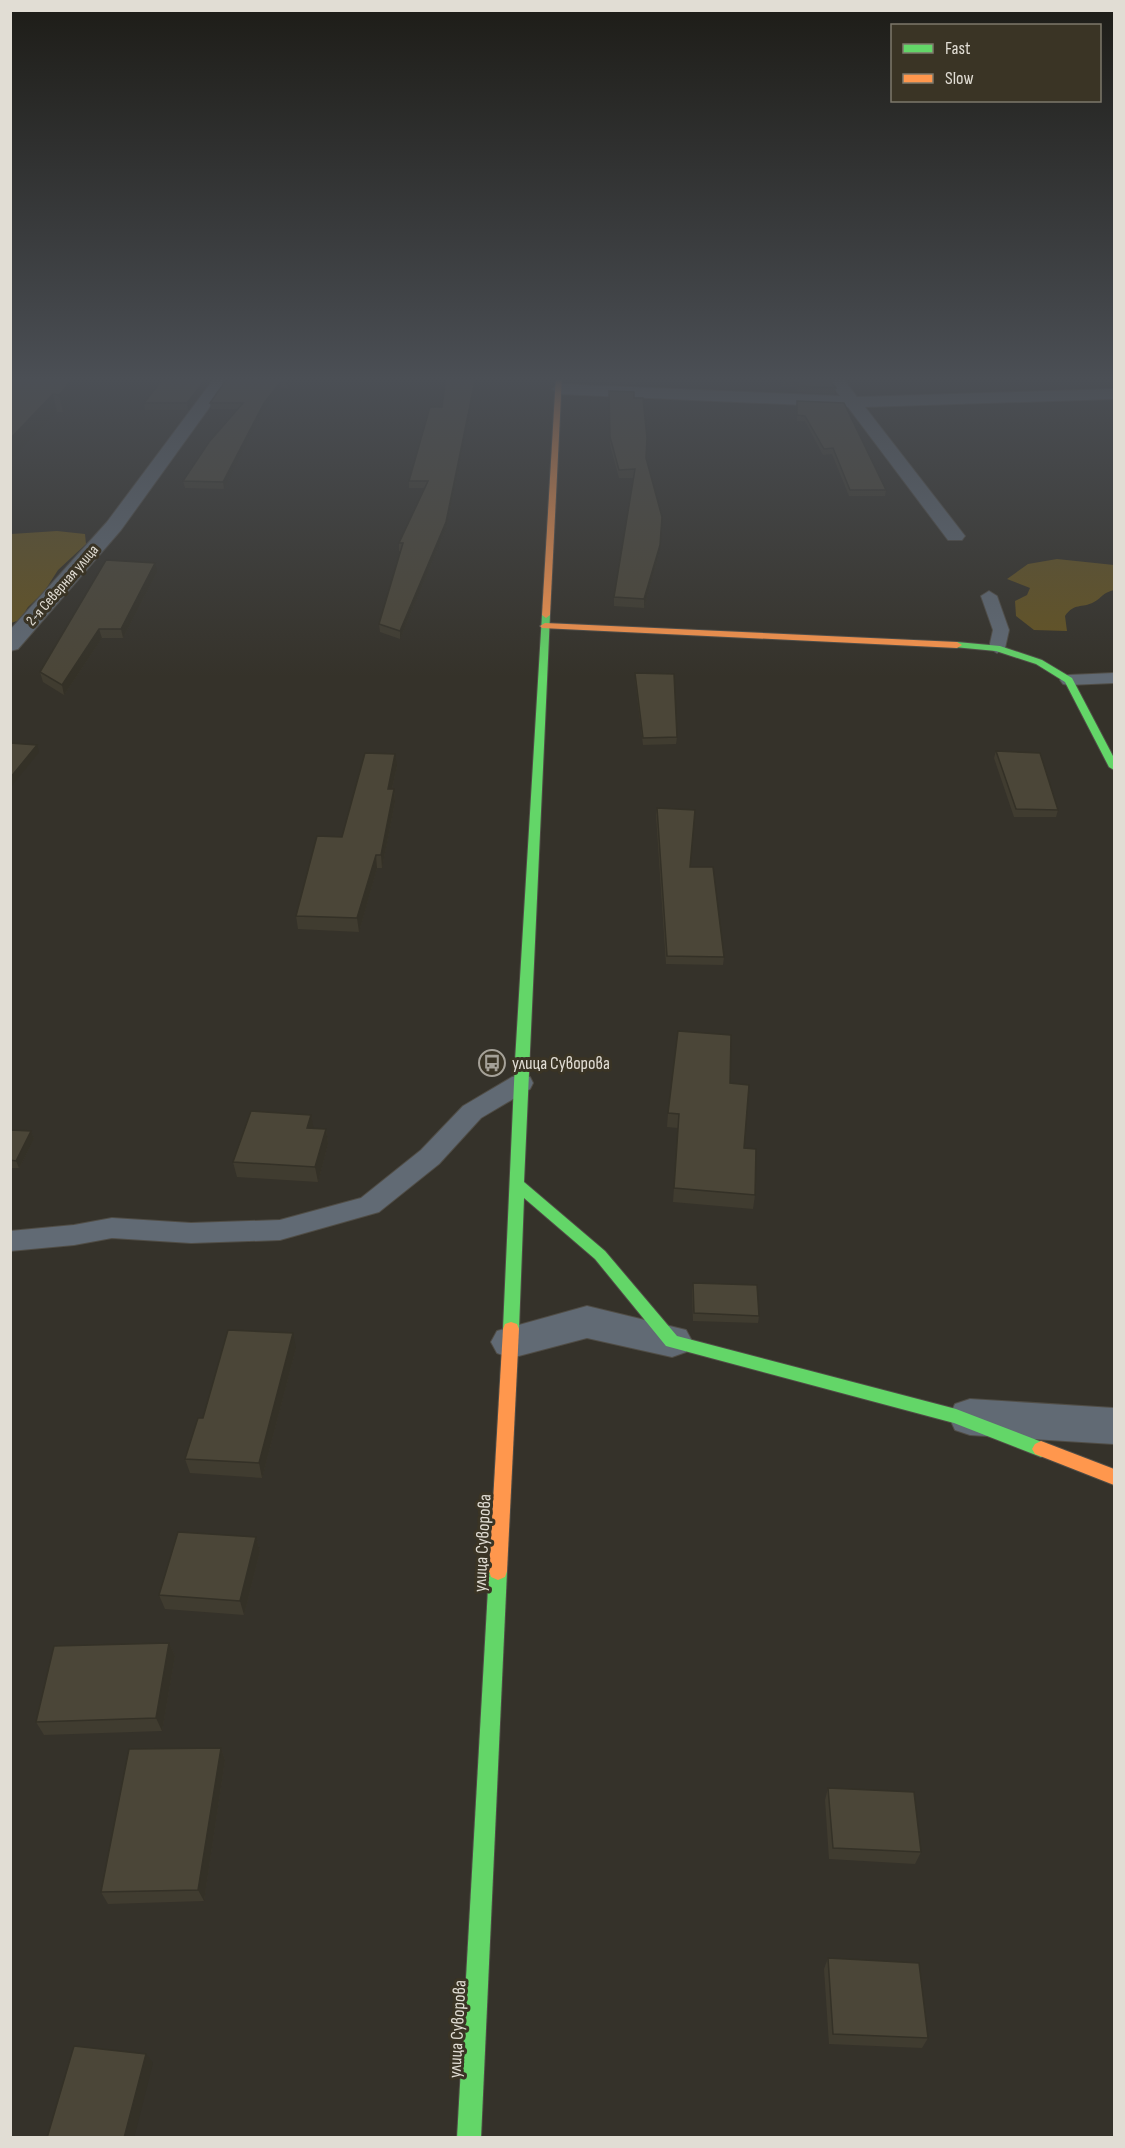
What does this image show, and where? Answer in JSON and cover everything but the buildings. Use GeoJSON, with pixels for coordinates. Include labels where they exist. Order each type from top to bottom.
{"type":"FeatureCollection","features":[{"type":"Feature","properties":{"kind":"street","name":"2-я Северная улица"},"geometry":{"type":"LineString","coordinates":[[10,644],[114,526],[150,476]]}},
{"type":"Feature","properties":{"kind":"street","name":"улица Суворова"},"geometry":{"type":"LineString","coordinates":[[469,2138],[554,476]]}},
{"type":"Feature","properties":{"kind":"street"},"geometry":{"type":"LineString","coordinates":[[909,476],[955,536]]}},
{"type":"Feature","properties":{"kind":"street"},"geometry":{"type":"LineString","coordinates":[[545,626],[638,633],[883,640],[997,648],[1039,662],[1069,680],[1114,767]]}},
{"type":"Feature","properties":{"kind":"street"},"geometry":{"type":"LineString","coordinates":[[518,1185],[600,1255],[672,1341]]}},
{"type":"Feature","properties":{"kind":"street"},"geometry":{"type":"LineString","coordinates":[[511,1342],[587,1322],[672,1341],[956,1416],[1114,1477]]}},
{"type":"Feature","properties":{"kind":"street"},"geometry":{"type":"LineString","coordinates":[[956,1416],[1114,1426]]}},
{"type":"Feature","properties":{"kind":"lane"},"geometry":{"type":"LineString","coordinates":[[989,596],[1001,630],[997,648]]}},
{"type":"Feature","properties":{"kind":"lane"},"geometry":{"type":"LineString","coordinates":[[1069,680],[1114,678]]}},
{"type":"Feature","properties":{"kind":"lane"},"geometry":{"type":"LineString","coordinates":[[10,1241],[74,1235],[112,1228],[191,1233],[280,1230],[370,1205],[430,1157],[472,1112],[521,1083]]}},
{"type":"Feature","properties":{"kind":"shaded area"},"geometry":{"type":"Polygon","coordinates":[[[57,531],[85,534],[86,544],[58,570],[44,592],[28,607],[20,620],[11,623],[11,534],[57,531]]]}},
{"type":"Feature","properties":{"kind":"shaded area"},"geometry":{"type":"Polygon","coordinates":[[[1057,559],[1114,565],[1114,590],[1094,602],[1075,607],[1069,612],[1065,616],[1067,631],[1034,630],[1016,616],[1015,601],[1027,595],[1030,588],[1007,579],[1028,564],[1057,559]]]}},
{"type":"Feature","properties":{"kind":"traffic: fast"},"geometry":{"type":"LineString","coordinates":[[511,1329],[522,1061],[546,615]]}},
{"type":"Feature","properties":{"kind":"traffic: fast"},"geometry":{"type":"LineString","coordinates":[[957,645],[997,648],[1039,662],[1069,680],[1114,767]]}},
{"type":"Feature","properties":{"kind":"traffic: fast"},"geometry":{"type":"LineString","coordinates":[[518,1185],[600,1255],[672,1341],[956,1416],[1041,1449]]}},
{"type":"Feature","properties":{"kind":"traffic: fast"},"geometry":{"type":"LineString","coordinates":[[469,2138],[498,1571]]}},
{"type":"Feature","properties":{"kind":"traffic: slow"},"geometry":{"type":"LineString","coordinates":[[546,615],[554,476]]}},
{"type":"Feature","properties":{"kind":"traffic: slow"},"geometry":{"type":"LineString","coordinates":[[545,626],[957,645]]}},
{"type":"Feature","properties":{"kind":"traffic: slow"},"geometry":{"type":"LineString","coordinates":[[498,1571],[511,1329]]}},
{"type":"Feature","properties":{"kind":"traffic: slow"},"geometry":{"type":"LineString","coordinates":[[1041,1449],[1114,1477]]}},
{"type":"Feature","properties":{"kind":"place","name":"улица Суворова"},"geometry":{"type":"Point","coordinates":[492,1063]}}]}
